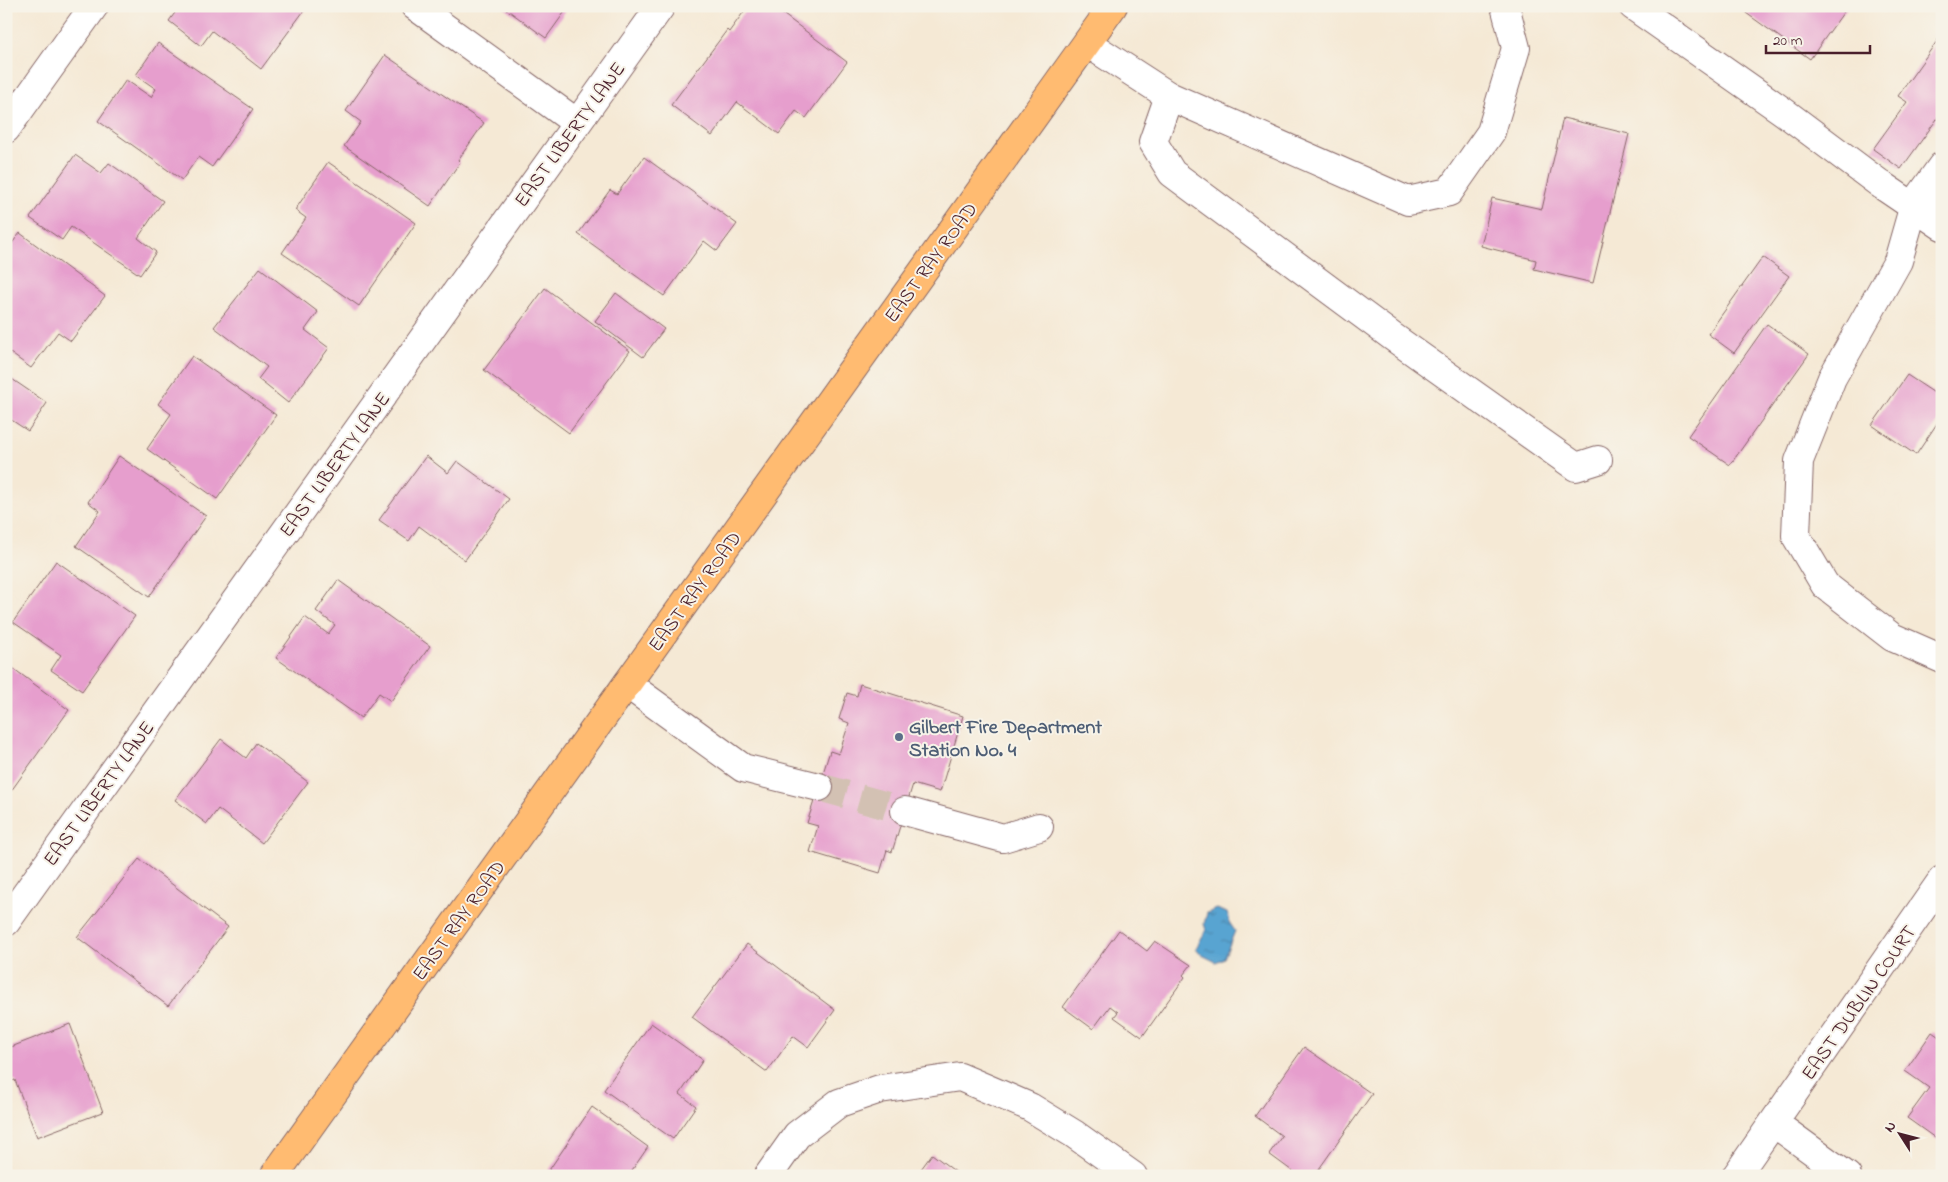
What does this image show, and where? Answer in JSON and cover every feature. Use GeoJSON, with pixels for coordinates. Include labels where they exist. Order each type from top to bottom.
{"type":"FeatureCollection","features":[{"type":"Feature","properties":{"kind":"main road","name":"EAST RAY ROAD"},"geometry":{"type":"LineString","coordinates":[[274,1176],[1114,6]]}},
{"type":"Feature","properties":{"kind":"street"},"geometry":{"type":"LineString","coordinates":[[6,129],[94,6]]}},
{"type":"Feature","properties":{"kind":"street"},"geometry":{"type":"LineString","coordinates":[[415,6],[577,123]]}},
{"type":"Feature","properties":{"kind":"street","name":"EAST LIBERTY LANE"},"geometry":{"type":"LineString","coordinates":[[6,922],[661,6]]}},
{"type":"Feature","properties":{"kind":"street"},"geometry":{"type":"LineString","coordinates":[[1087,43],[1169,96],[1408,201],[1449,192],[1492,132],[1516,48],[1505,6]]}},
{"type":"Feature","properties":{"kind":"street"},"geometry":{"type":"LineString","coordinates":[[1633,6],[1784,112],[1883,186],[1914,205],[1942,226]]}},
{"type":"Feature","properties":{"kind":"street"},"geometry":{"type":"LineString","coordinates":[[1169,96],[1153,142],[1172,172],[1393,337],[1576,468],[1598,460]]}},
{"type":"Feature","properties":{"kind":"street"},"geometry":{"type":"LineString","coordinates":[[1942,166],[1914,205],[1898,261],[1832,378],[1799,461],[1796,536],[1824,585],[1892,637],[1942,659]]}},
{"type":"Feature","properties":{"kind":"street"},"geometry":{"type":"LineString","coordinates":[[1914,205],[1942,208]]}},
{"type":"Feature","properties":{"kind":"street"},"geometry":{"type":"LineString","coordinates":[[627,684],[743,768],[819,786]]}},
{"type":"Feature","properties":{"kind":"street"},"geometry":{"type":"LineString","coordinates":[[905,811],[1003,838],[1039,827]]}},
{"type":"Feature","properties":{"kind":"street","name":"EAST DUBLIN COURT"},"geometry":{"type":"LineString","coordinates":[[1736,1176],[1942,880]]}},
{"type":"Feature","properties":{"kind":"street"},"geometry":{"type":"LineString","coordinates":[[768,1176],[797,1135],[839,1103],[880,1089],[960,1077],[1030,1107],[1074,1134],[1133,1176]]}},
{"type":"Feature","properties":{"kind":"street"},"geometry":{"type":"LineString","coordinates":[[1774,1123],[1847,1176]]}},
{"type":"Feature","properties":{"kind":"water"},"geometry":{"type":"Polygon","coordinates":[[[1217,909],[1227,913],[1229,922],[1235,931],[1224,958],[1216,962],[1202,955],[1196,948],[1206,930],[1204,924],[1207,913],[1217,909]]]}},
{"type":"Feature","properties":{"kind":"building"},"geometry":{"type":"Polygon","coordinates":[[[180,6],[303,6],[306,8],[261,69],[212,31],[201,46],[169,21],[180,6]]]}},
{"type":"Feature","properties":{"kind":"building"},"geometry":{"type":"Polygon","coordinates":[[[502,6],[569,6],[546,38],[502,6]]]}},
{"type":"Feature","properties":{"kind":"building"},"geometry":{"type":"Polygon","coordinates":[[[748,6],[772,6],[847,62],[806,118],[796,111],[779,134],[737,102],[712,136],[671,105],[727,30],[729,32],[748,6]]]}},
{"type":"Feature","properties":{"kind":"building"},"geometry":{"type":"Polygon","coordinates":[[[1751,6],[1848,6],[1810,59],[1746,13],[1751,6]]]}},
{"type":"Feature","properties":{"kind":"building"},"geometry":{"type":"Polygon","coordinates":[[[1942,34],[1942,112],[1901,169],[1873,149],[1907,102],[1898,96],[1942,34]]]}},
{"type":"Feature","properties":{"kind":"building"},"geometry":{"type":"Polygon","coordinates":[[[158,43],[253,109],[212,167],[198,157],[182,180],[98,121],[126,80],[151,97],[156,89],[136,75],[158,43]]]}},
{"type":"Feature","properties":{"kind":"building"},"geometry":{"type":"Polygon","coordinates":[[[385,55],[484,123],[458,160],[460,162],[430,206],[344,146],[361,122],[346,111],[385,55]]]}},
{"type":"Feature","properties":{"kind":"building"},"geometry":{"type":"Polygon","coordinates":[[[1563,118],[1629,134],[1593,283],[1534,269],[1536,260],[1481,246],[1492,198],[1542,209],[1563,118]]]}},
{"type":"Feature","properties":{"kind":"building"},"geometry":{"type":"Polygon","coordinates":[[[75,155],[101,173],[109,163],[163,201],[138,238],[156,252],[140,275],[71,227],[62,240],[30,218],[75,155]]]}},
{"type":"Feature","properties":{"kind":"building"},"geometry":{"type":"Polygon","coordinates":[[[644,157],[737,224],[717,251],[704,241],[664,296],[578,234],[610,190],[617,194],[644,157]]]}},
{"type":"Feature","properties":{"kind":"building"},"geometry":{"type":"Polygon","coordinates":[[[328,162],[416,223],[359,306],[282,253],[306,218],[295,210],[328,162]]]}},
{"type":"Feature","properties":{"kind":"building"},"geometry":{"type":"Polygon","coordinates":[[[20,233],[105,296],[71,341],[58,332],[31,368],[6,350],[6,251],[20,233]]]}},
{"type":"Feature","properties":{"kind":"building"},"geometry":{"type":"Polygon","coordinates":[[[1763,257],[1789,276],[1734,353],[1708,334],[1763,257]]]}},
{"type":"Feature","properties":{"kind":"building"},"geometry":{"type":"Polygon","coordinates":[[[260,268],[318,312],[305,330],[329,348],[288,403],[258,379],[267,367],[214,327],[260,268]]]}},
{"type":"Feature","properties":{"kind":"building"},"geometry":{"type":"Polygon","coordinates":[[[545,288],[630,351],[569,433],[484,370],[545,288]]]}},
{"type":"Feature","properties":{"kind":"building"},"geometry":{"type":"Polygon","coordinates":[[[616,293],[664,329],[643,357],[595,321],[616,293]]]}},
{"type":"Feature","properties":{"kind":"building"},"geometry":{"type":"Polygon","coordinates":[[[1767,324],[1809,354],[1730,465],[1688,436],[1767,324]]]}},
{"type":"Feature","properties":{"kind":"building"},"geometry":{"type":"Polygon","coordinates":[[[192,356],[276,415],[217,499],[147,449],[171,414],[158,404],[192,356]]]}},
{"type":"Feature","properties":{"kind":"building"},"geometry":{"type":"Polygon","coordinates":[[[6,375],[47,403],[28,431],[10,419],[6,423],[6,375]]]}},
{"type":"Feature","properties":{"kind":"building"},"geometry":{"type":"Polygon","coordinates":[[[1907,375],[1942,398],[1942,416],[1916,455],[1872,425],[1907,375]]]}},
{"type":"Feature","properties":{"kind":"building"},"geometry":{"type":"Polygon","coordinates":[[[119,456],[206,516],[149,597],[76,546],[100,511],[88,502],[119,456]]]}},
{"type":"Feature","properties":{"kind":"building"},"geometry":{"type":"Polygon","coordinates":[[[426,456],[448,473],[457,461],[509,499],[465,560],[419,526],[409,541],[379,520],[426,456]]]}},
{"type":"Feature","properties":{"kind":"building"},"geometry":{"type":"Polygon","coordinates":[[[56,561],[135,616],[82,691],[51,670],[61,655],[13,622],[56,561]]]}},
{"type":"Feature","properties":{"kind":"building"},"geometry":{"type":"Polygon","coordinates":[[[338,580],[430,646],[391,701],[379,693],[361,718],[276,658],[305,617],[328,634],[335,625],[316,611],[338,580]]]}},
{"type":"Feature","properties":{"kind":"building"},"geometry":{"type":"Polygon","coordinates":[[[6,663],[69,710],[11,791],[6,788],[6,663]]]}},
{"type":"Feature","properties":{"kind":"building"},"geometry":{"type":"Polygon","coordinates":[[[860,684],[963,716],[940,792],[913,784],[892,852],[887,850],[880,873],[810,852],[818,826],[807,823],[830,751],[839,754],[849,723],[839,719],[847,693],[857,696],[860,684]]]}},
{"type":"Feature","properties":{"kind":"building"},"geometry":{"type":"Polygon","coordinates":[[[221,739],[246,758],[256,743],[308,782],[262,843],[218,809],[207,824],[175,800],[221,739]]]}},
{"type":"Feature","properties":{"kind":"building"},"geometry":{"type":"Polygon","coordinates":[[[139,859],[228,927],[168,1006],[77,937],[139,859]]]}},
{"type":"Feature","properties":{"kind":"building"},"geometry":{"type":"Polygon","coordinates":[[[1119,930],[1147,951],[1155,941],[1191,965],[1183,975],[1185,977],[1142,1037],[1114,1017],[1118,1012],[1110,1006],[1093,1029],[1063,1007],[1119,930]]]}},
{"type":"Feature","properties":{"kind":"building"},"geometry":{"type":"Polygon","coordinates":[[[747,944],[835,1010],[808,1047],[793,1036],[767,1072],[692,1017],[747,944]]]}},
{"type":"Feature","properties":{"kind":"building"},"geometry":{"type":"Polygon","coordinates":[[[651,1023],[703,1060],[680,1094],[696,1106],[673,1139],[604,1090],[651,1023]]]}},
{"type":"Feature","properties":{"kind":"building"},"geometry":{"type":"Polygon","coordinates":[[[70,1024],[103,1112],[37,1137],[15,1080],[6,1083],[6,1049],[70,1024]]]}},
{"type":"Feature","properties":{"kind":"building"},"geometry":{"type":"Polygon","coordinates":[[[1932,1032],[1942,1039],[1942,1143],[1907,1118],[1929,1088],[1905,1071],[1932,1032]]]}},
{"type":"Feature","properties":{"kind":"building"},"geometry":{"type":"Polygon","coordinates":[[[1304,1047],[1372,1094],[1314,1176],[1299,1176],[1269,1154],[1282,1136],[1255,1116],[1304,1047]]]}},
{"type":"Feature","properties":{"kind":"building"},"geometry":{"type":"Polygon","coordinates":[[[592,1107],[648,1147],[628,1176],[545,1176],[592,1107]]]}},
{"type":"Feature","properties":{"kind":"building"},"geometry":{"type":"Polygon","coordinates":[[[932,1154],[961,1176],[916,1176],[932,1154]]]}},
{"type":"Feature","properties":{"kind":"tunnel"},"geometry":{"type":"LineString","coordinates":[[819,787],[905,811]]}},
{"type":"Feature","properties":{"kind":"place","name":"Gilbert Fire Department Station No. 4"},"geometry":{"type":"Point","coordinates":[899,737]}}]}
